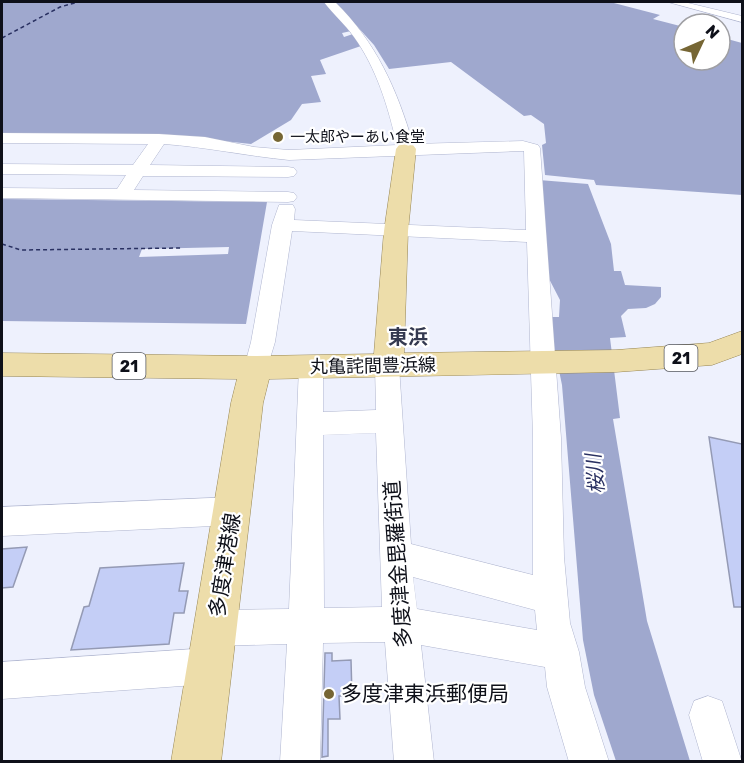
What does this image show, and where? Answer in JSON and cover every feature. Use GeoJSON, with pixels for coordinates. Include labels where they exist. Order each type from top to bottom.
{"type":"FeatureCollection","features":[{"type":"Feature","properties":{"kind":"main road"},"geometry":{"type":"LineString","coordinates":[[387,366],[391,345],[396,231],[406,149]]}},
{"type":"Feature","properties":{"kind":"main road","name":"丸亀詫間豊浜線"},"geometry":{"type":"LineString","coordinates":[[2,364],[256,368],[616,361],[712,354],[742,342]]}},
{"type":"Feature","properties":{"kind":"main road","name":"多度津港線"},"geometry":{"type":"LineString","coordinates":[[196,762],[234,511],[247,403],[256,368]]}},
{"type":"Feature","properties":{"kind":"street"},"geometry":{"type":"LineString","coordinates":[[329,2],[369,47],[388,85],[406,149]]}},
{"type":"Feature","properties":{"kind":"street"},"geometry":{"type":"LineString","coordinates":[[673,2],[742,18]]}},
{"type":"Feature","properties":{"kind":"street"},"geometry":{"type":"LineString","coordinates":[[2,138],[159,139],[205,142],[254,152],[289,163]]}},
{"type":"Feature","properties":{"kind":"street"},"geometry":{"type":"LineString","coordinates":[[122,195],[159,139]]}},
{"type":"Feature","properties":{"kind":"street"},"geometry":{"type":"LineString","coordinates":[[2,169],[139,170],[289,163],[406,149],[523,146],[532,148],[544,361],[553,623],[561,652],[566,687],[589,762]]}},
{"type":"Feature","properties":{"kind":"street"},"geometry":{"type":"LineString","coordinates":[[256,368],[263,342],[288,197],[289,163]]}},
{"type":"Feature","properties":{"kind":"street"},"geometry":{"type":"LineString","coordinates":[[2,193],[288,197]]}},
{"type":"Feature","properties":{"kind":"street"},"geometry":{"type":"LineString","coordinates":[[282,225],[537,236]]}},
{"type":"Feature","properties":{"kind":"street","name":"多度津金毘羅街道"},"geometry":{"type":"LineString","coordinates":[[387,366],[395,556],[414,762]]}},
{"type":"Feature","properties":{"kind":"street"},"geometry":{"type":"LineString","coordinates":[[300,762],[306,626],[311,367]]}},
{"type":"Feature","properties":{"kind":"street"},"geometry":{"type":"LineString","coordinates":[[310,424],[389,421]]}},
{"type":"Feature","properties":{"kind":"street"},"geometry":{"type":"LineString","coordinates":[[2,522],[234,511]]}},
{"type":"Feature","properties":{"kind":"street"},"geometry":{"type":"LineString","coordinates":[[395,556],[551,597]]}},
{"type":"Feature","properties":{"kind":"street"},"geometry":{"type":"LineString","coordinates":[[215,628],[400,624],[561,652]]}},
{"type":"Feature","properties":{"kind":"street"},"geometry":{"type":"LineString","coordinates":[[2,681],[209,666]]}},
{"type":"Feature","properties":{"kind":"street"},"geometry":{"type":"LineString","coordinates":[[708,715],[723,762]]}},
{"type":"Feature","properties":{"kind":"water"},"geometry":{"type":"Polygon","coordinates":[[[2,2],[324,2],[351,31],[342,33],[344,37],[353,34],[361,46],[320,60],[326,74],[311,76],[321,102],[302,104],[291,120],[251,144],[214,140],[50,135],[2,136],[2,2]]]}},
{"type":"Feature","properties":{"kind":"water"},"geometry":{"type":"Polygon","coordinates":[[[335,2],[610,2],[660,15],[653,19],[672,24],[672,72],[732,72],[732,40],[742,43],[742,195],[596,185],[594,180],[545,175],[542,145],[546,143],[544,124],[531,115],[524,116],[451,62],[389,69],[374,45],[335,2]]]}},
{"type":"Feature","properties":{"kind":"water","name":"桜川"},"geometry":{"type":"Polygon","coordinates":[[[539,180],[588,184],[611,244],[614,271],[621,271],[625,285],[661,287],[661,297],[655,304],[646,308],[628,309],[621,316],[626,337],[610,338],[620,418],[613,419],[647,621],[690,761],[616,761],[594,695],[583,640],[562,385],[548,317],[559,317],[560,300],[545,271],[539,180]]]}},
{"type":"Feature","properties":{"kind":"water"},"geometry":{"type":"Polygon","coordinates":[[[2,199],[267,202],[246,324],[2,321],[2,199]]]}},
{"type":"Feature","properties":{"kind":"pier"},"geometry":{"type":"Polygon","coordinates":[[[229,247],[228,254],[139,257],[142,249],[229,247]]]}},
{"type":"Feature","properties":{"kind":"building"},"geometry":{"type":"Polygon","coordinates":[[[709,437],[742,444],[742,607],[734,607],[709,437]]]}},
{"type":"Feature","properties":{"kind":"building"},"geometry":{"type":"Polygon","coordinates":[[[27,547],[13,587],[2,588],[2,549],[27,547]]]}},
{"type":"Feature","properties":{"kind":"building"},"geometry":{"type":"Polygon","coordinates":[[[184,563],[179,591],[188,591],[184,613],[174,613],[169,644],[71,650],[84,607],[89,606],[100,568],[184,563]]]}},
{"type":"Feature","properties":{"kind":"building"},"geometry":{"type":"Polygon","coordinates":[[[325,653],[332,653],[332,661],[351,660],[352,696],[339,696],[340,719],[328,719],[328,756],[322,757],[325,653]]]}},
{"type":"Feature","properties":{"kind":"ferry route"},"geometry":{"type":"LineString","coordinates":[[2,38],[60,7],[78,2]]}},
{"type":"Feature","properties":{"kind":"ferry route"},"geometry":{"type":"LineString","coordinates":[[2,244],[21,250],[181,248]]}},
{"type":"Feature","properties":{"kind":"place","name":"一太郎やーあい食堂"},"geometry":{"type":"Point","coordinates":[278,137]}},
{"type":"Feature","properties":{"kind":"place","name":"多度津東浜郵便局"},"geometry":{"type":"Point","coordinates":[329,694]}},
{"type":"Feature","properties":{"kind":"district","name":"東浜"},"geometry":{"type":"Point","coordinates":[408,337]}}]}
